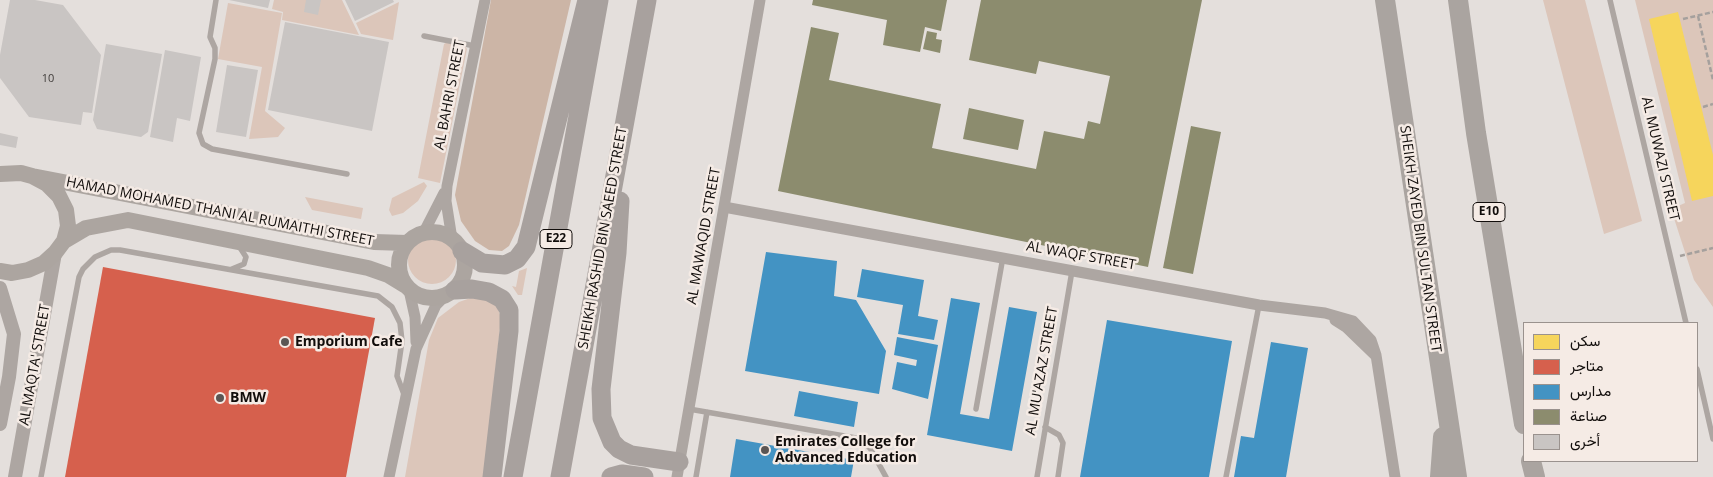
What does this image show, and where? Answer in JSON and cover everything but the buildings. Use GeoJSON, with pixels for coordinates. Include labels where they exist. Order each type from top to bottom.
{"type":"FeatureCollection","features":[{"type":"Feature","properties":{"kind":"highway"},"geometry":{"type":"LineString","coordinates":[[457,245],[482,263],[505,265],[517,258],[526,248],[588,0]]}},
{"type":"Feature","properties":{"kind":"highway","name":"E22"},"geometry":{"type":"LineString","coordinates":[[513,477],[599,0]]}},
{"type":"Feature","properties":{"kind":"highway","name":"SHEIKH RASHID BIN SAEED STREET"},"geometry":{"type":"LineString","coordinates":[[560,477],[646,0]]}},
{"type":"Feature","properties":{"kind":"highway","name":"SHEIKH ZAYED BIN SULTAN STREET"},"geometry":{"type":"LineString","coordinates":[[1385,0],[1456,477]]}},
{"type":"Feature","properties":{"kind":"highway","name":"E10"},"geometry":{"type":"LineString","coordinates":[[1458,0],[1476,133],[1523,418]]}},
{"type":"Feature","properties":{"kind":"highway"},"geometry":{"type":"LineString","coordinates":[[620,142],[617,253],[601,388],[602,418],[612,442],[619,450],[678,470]]}},
{"type":"Feature","properties":{"kind":"highway"},"geometry":{"type":"LineString","coordinates":[[450,293],[472,289],[489,292],[502,299],[509,310],[509,331],[492,477]]}},
{"type":"Feature","properties":{"kind":"highway"},"geometry":{"type":"LineString","coordinates":[[1440,477],[1441,448],[1446,418]]}},
{"type":"Feature","properties":{"kind":"highway"},"geometry":{"type":"LineString","coordinates":[[1531,462],[1534,477]]}},
{"type":"Feature","properties":{"kind":"highway"},"geometry":{"type":"LineString","coordinates":[[611,477],[622,474],[644,477]]}},
{"type":"Feature","properties":{"kind":"main road","name":"HAMAD MOHAMED THANI AL RUMAITHI STREET"},"geometry":{"type":"LineString","coordinates":[[0,174],[21,173],[374,242],[407,243]]}},
{"type":"Feature","properties":{"kind":"main road"},"geometry":{"type":"LineString","coordinates":[[32,176],[47,184],[59,196],[66,210],[68,226],[59,247]]}},
{"type":"Feature","properties":{"kind":"main road","name":"HAMAD MOHAMED THANI AL RUMAITHI STREET"},"geometry":{"type":"LineString","coordinates":[[0,271],[12,273],[28,270],[86,228],[128,220],[368,268],[388,275],[408,288]]}},
{"type":"Feature","properties":{"kind":"main road"},"geometry":{"type":"LineString","coordinates":[[424,232],[444,234],[457,245],[465,261],[465,271],[462,281],[450,293],[432,299],[420,297],[408,288],[399,269],[402,250],[407,243],[424,232]]}},
{"type":"Feature","properties":{"kind":"street","name":"AL MAWAQID STREET"},"geometry":{"type":"LineString","coordinates":[[678,470],[760,0]]}},
{"type":"Feature","properties":{"kind":"street","name":"AL BAHRI STREET"},"geometry":{"type":"LineString","coordinates":[[457,245],[446,201],[447,186],[484,3]]}},
{"type":"Feature","properties":{"kind":"street","name":"AL BAHRI STREET"},"geometry":{"type":"LineString","coordinates":[[424,232],[447,186]]}},
{"type":"Feature","properties":{"kind":"street","name":"AL WAQF STREET"},"geometry":{"type":"LineString","coordinates":[[724,207],[1072,269],[1259,305],[1325,313],[1346,327],[1376,355],[1395,477]]}},
{"type":"Feature","properties":{"kind":"street","name":"AL MAQTA' STREET"},"geometry":{"type":"LineString","coordinates":[[15,477],[59,247]]}},
{"type":"Feature","properties":{"kind":"street","name":"AL MAQTA' STREET"},"geometry":{"type":"LineString","coordinates":[[0,288],[14,334],[9,377],[0,424]]}},
{"type":"Feature","properties":{"kind":"street"},"geometry":{"type":"LineString","coordinates":[[389,477],[416,349],[415,317],[408,288]]}},
{"type":"Feature","properties":{"kind":"street"},"geometry":{"type":"LineString","coordinates":[[416,349],[436,305],[450,293]]}},
{"type":"Feature","properties":{"kind":"lane"},"geometry":{"type":"LineString","coordinates":[[216,0],[210,33],[215,59],[199,133],[202,144],[212,149],[347,174]]}},
{"type":"Feature","properties":{"kind":"lane","name":"AL MUWAZI STREET"},"geometry":{"type":"LineString","coordinates":[[1610,0],[1686,322]]}},
{"type":"Feature","properties":{"kind":"lane"},"geometry":{"type":"LineString","coordinates":[[424,36],[475,46]]}},
{"type":"Feature","properties":{"kind":"lane"},"geometry":{"type":"LineString","coordinates":[[230,269],[244,264],[246,257],[234,241]]}},
{"type":"Feature","properties":{"kind":"lane"},"geometry":{"type":"LineString","coordinates":[[41,477],[79,277],[88,262],[103,253],[120,250],[378,296],[386,301],[397,315],[400,323],[402,341],[397,376],[406,399]]}},
{"type":"Feature","properties":{"kind":"lane"},"geometry":{"type":"LineString","coordinates":[[976,409],[1003,257]]}},
{"type":"Feature","properties":{"kind":"lane","name":"AL MU'AZAZ STREET"},"geometry":{"type":"LineString","coordinates":[[1037,477],[1072,269]]}},
{"type":"Feature","properties":{"kind":"lane"},"geometry":{"type":"LineString","coordinates":[[1226,477],[1259,305]]}},
{"type":"Feature","properties":{"kind":"lane"},"geometry":{"type":"LineString","coordinates":[[1698,373],[1713,439]]}},
{"type":"Feature","properties":{"kind":"lane"},"geometry":{"type":"LineString","coordinates":[[689,409],[856,438],[870,448],[886,477]]}},
{"type":"Feature","properties":{"kind":"lane"},"geometry":{"type":"LineString","coordinates":[[696,477],[707,412]]}},
{"type":"Feature","properties":{"kind":"lane"},"geometry":{"type":"LineString","coordinates":[[1046,427],[1059,435],[1063,443],[1058,477]]}},
{"type":"Feature","properties":{"kind":"path"},"geometry":{"type":"LineString","coordinates":[[1683,19],[1713,12]]}},
{"type":"Feature","properties":{"kind":"path"},"geometry":{"type":"LineString","coordinates":[[1698,16],[1713,80]]}},
{"type":"Feature","properties":{"kind":"path"},"geometry":{"type":"LineString","coordinates":[[1704,107],[1713,104]]}},
{"type":"Feature","properties":{"kind":"path"},"geometry":{"type":"LineString","coordinates":[[1671,258],[1713,248]]}},
{"type":"Feature","properties":{"kind":"shaded area"},"geometry":{"type":"Polygon","coordinates":[[[274,0],[342,0],[359,35],[282,20],[283,12],[272,9],[274,0]]]}},
{"type":"Feature","properties":{"kind":"shaded area"},"geometry":{"type":"Polygon","coordinates":[[[491,0],[571,0],[519,225],[509,246],[502,251],[489,250],[475,241],[461,221],[455,195],[491,0]]]}},
{"type":"Feature","properties":{"kind":"shaded area"},"geometry":{"type":"Polygon","coordinates":[[[1543,0],[1585,0],[1642,221],[1604,234],[1543,0]]]}},
{"type":"Feature","properties":{"kind":"shaded area"},"geometry":{"type":"Polygon","coordinates":[[[1635,0],[1713,0],[1713,307],[1694,280],[1671,209],[1685,203],[1635,0]]]}},
{"type":"Feature","properties":{"kind":"shaded area"},"geometry":{"type":"Polygon","coordinates":[[[399,2],[393,40],[361,34],[356,23],[399,2]]]}},
{"type":"Feature","properties":{"kind":"shaded area"},"geometry":{"type":"Polygon","coordinates":[[[228,3],[282,13],[265,111],[285,128],[278,137],[249,139],[262,67],[218,59],[228,3]]]}},
{"type":"Feature","properties":{"kind":"shaded area"},"geometry":{"type":"Polygon","coordinates":[[[451,40],[462,42],[467,49],[440,183],[418,178],[444,44],[451,40]]]}},
{"type":"Feature","properties":{"kind":"shaded area"},"geometry":{"type":"Polygon","coordinates":[[[424,182],[427,186],[418,201],[403,213],[392,216],[389,210],[392,198],[424,182]]]}},
{"type":"Feature","properties":{"kind":"shaded area"},"geometry":{"type":"Polygon","coordinates":[[[305,197],[363,208],[361,219],[312,210],[305,197]]]}},
{"type":"Feature","properties":{"kind":"shaded area"},"geometry":{"type":"Polygon","coordinates":[[[427,236],[437,236],[446,240],[452,246],[455,251],[455,269],[446,280],[437,284],[427,284],[418,280],[412,274],[408,265],[408,255],[412,246],[418,240],[427,236]]]}},
{"type":"Feature","properties":{"kind":"shaded area"},"geometry":{"type":"Polygon","coordinates":[[[527,268],[522,295],[518,295],[512,286],[516,287],[519,271],[527,268]]]}},
{"type":"Feature","properties":{"kind":"shaded area"},"geometry":{"type":"Polygon","coordinates":[[[479,295],[496,302],[501,318],[484,477],[405,477],[429,340],[438,318],[459,302],[479,295]]]}},
{"type":"Feature","properties":{"kind":"place","name":"Emporium Cafe"},"geometry":{"type":"Point","coordinates":[285,342]}},
{"type":"Feature","properties":{"kind":"place","name":"BMW"},"geometry":{"type":"Point","coordinates":[220,398]}},
{"type":"Feature","properties":{"kind":"place","name":"Emirates College for Advanced Education"},"geometry":{"type":"Point","coordinates":[765,450]}}]}
